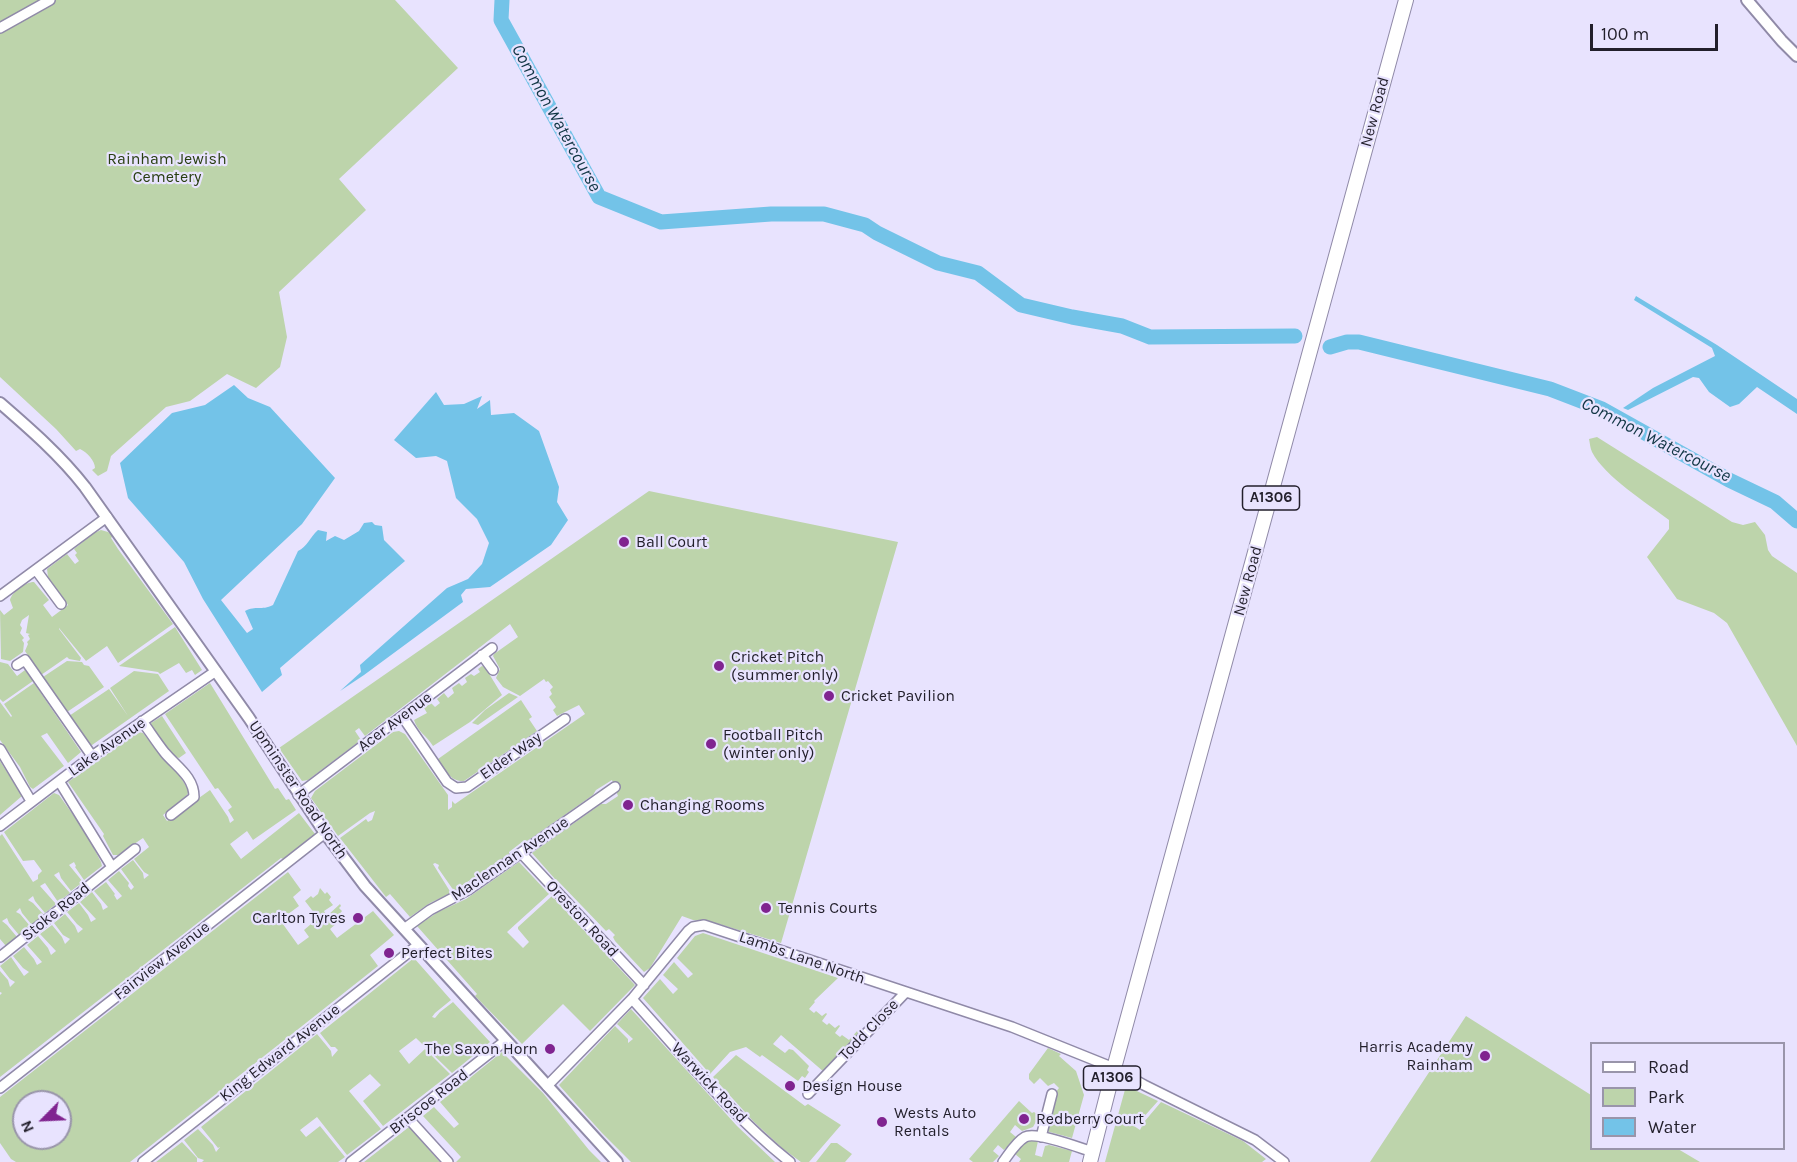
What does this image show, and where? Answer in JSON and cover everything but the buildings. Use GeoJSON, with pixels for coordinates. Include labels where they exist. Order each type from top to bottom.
{"type":"FeatureCollection","features":[{"type":"Feature","properties":{"kind":"main road","name":"New Road"},"geometry":{"type":"LineString","coordinates":[[1092,1157],[1114,1068],[1406,0]]}},
{"type":"Feature","properties":{"kind":"street"},"geometry":{"type":"LineString","coordinates":[[0,28],[50,0]]}},
{"type":"Feature","properties":{"kind":"street"},"geometry":{"type":"LineString","coordinates":[[1747,0],[1797,56]]}},
{"type":"Feature","properties":{"kind":"street","name":"Upminster Road North"},"geometry":{"type":"LineString","coordinates":[[0,403],[41,439],[72,471],[107,517],[216,671],[325,834],[365,886],[618,1162]]}},
{"type":"Feature","properties":{"kind":"street"},"geometry":{"type":"LineString","coordinates":[[2,601],[36,570],[107,517]]}},
{"type":"Feature","properties":{"kind":"street"},"geometry":{"type":"LineString","coordinates":[[36,570],[61,604]]}},
{"type":"Feature","properties":{"kind":"street","name":"Acer Avenue"},"geometry":{"type":"LineString","coordinates":[[298,795],[492,648]]}},
{"type":"Feature","properties":{"kind":"street"},"geometry":{"type":"LineString","coordinates":[[482,655],[493,670]]}},
{"type":"Feature","properties":{"kind":"street"},"geometry":{"type":"LineString","coordinates":[[17,665],[26,660],[92,756]]}},
{"type":"Feature","properties":{"kind":"street","name":"Lake Avenue"},"geometry":{"type":"LineString","coordinates":[[0,826],[92,756],[216,671]]}},
{"type":"Feature","properties":{"kind":"street","name":"Elder Way"},"geometry":{"type":"LineString","coordinates":[[402,716],[447,782],[456,788],[467,787],[565,718]]}},
{"type":"Feature","properties":{"kind":"street"},"geometry":{"type":"LineString","coordinates":[[142,721],[165,753],[188,777],[194,789],[194,797],[171,815]]}},
{"type":"Feature","properties":{"kind":"street"},"geometry":{"type":"LineString","coordinates":[[0,750],[31,801]]}},
{"type":"Feature","properties":{"kind":"street"},"geometry":{"type":"LineString","coordinates":[[59,781],[112,867]]}},
{"type":"Feature","properties":{"kind":"street","name":"Maclennan Avenue"},"geometry":{"type":"LineString","coordinates":[[404,929],[430,910],[468,890],[615,788]]}},
{"type":"Feature","properties":{"kind":"street","name":"Fairview Avenue"},"geometry":{"type":"LineString","coordinates":[[0,1088],[325,834]]}},
{"type":"Feature","properties":{"kind":"street","name":"Stoke Road"},"geometry":{"type":"LineString","coordinates":[[0,957],[135,849]]}},
{"type":"Feature","properties":{"kind":"street","name":"Oreston Road"},"geometry":{"type":"LineString","coordinates":[[520,853],[644,985]]}},
{"type":"Feature","properties":{"kind":"street","name":"Lambs Lane North"},"geometry":{"type":"LineString","coordinates":[[547,1086],[632,999],[688,932],[693,927],[704,926],[1012,1027],[1114,1068],[1129,1078],[1255,1140],[1284,1162]]}},
{"type":"Feature","properties":{"kind":"street","name":"King Edward Avenue"},"geometry":{"type":"LineString","coordinates":[[143,1162],[418,945]]}},
{"type":"Feature","properties":{"kind":"street","name":"Todd Close"},"geometry":{"type":"LineString","coordinates":[[808,1094],[905,993]]}},
{"type":"Feature","properties":{"kind":"street","name":"Warwick Road"},"geometry":{"type":"LineString","coordinates":[[632,999],[734,1112],[762,1140],[790,1162]]}},
{"type":"Feature","properties":{"kind":"street","name":"Briscoe Road"},"geometry":{"type":"LineString","coordinates":[[351,1162],[506,1041]]}},
{"type":"Feature","properties":{"kind":"street"},"geometry":{"type":"LineString","coordinates":[[1041,1137],[1052,1094]]}},
{"type":"Feature","properties":{"kind":"street"},"geometry":{"type":"LineString","coordinates":[[408,1118],[448,1162]]}},
{"type":"Feature","properties":{"kind":"street"},"geometry":{"type":"LineString","coordinates":[[1003,1162],[1026,1137],[1041,1137],[1092,1157]]}},
{"type":"Feature","properties":{"kind":"green space","name":"Rainham Jewish Cemetery"},"geometry":{"type":"Polygon","coordinates":[[[0,0],[395,0],[458,68],[339,179],[366,210],[279,292],[287,337],[280,367],[256,388],[227,374],[190,401],[166,407],[111,456],[107,471],[98,476],[92,470],[95,465],[88,454],[80,449],[76,451],[56,429],[0,377],[0,0]]]}},
{"type":"Feature","properties":{"kind":"green space"},"geometry":{"type":"Polygon","coordinates":[[[1597,437],[1732,522],[1743,525],[1755,522],[1765,535],[1768,550],[1772,556],[1797,573],[1797,746],[1727,623],[1714,613],[1677,599],[1647,557],[1669,529],[1669,520],[1606,471],[1591,450],[1589,439],[1597,437]]]}},
{"type":"Feature","properties":{"kind":"green space"},"geometry":{"type":"Polygon","coordinates":[[[649,491],[898,542],[781,943],[719,924],[682,916],[650,968],[644,972],[615,941],[613,937],[615,935],[609,929],[606,931],[532,853],[601,804],[606,804],[618,796],[612,780],[454,891],[438,868],[439,865],[433,864],[451,893],[430,903],[410,917],[390,894],[386,897],[340,838],[366,819],[368,822],[372,820],[375,811],[338,836],[311,798],[315,791],[393,732],[399,731],[405,734],[448,795],[448,810],[452,807],[452,801],[455,804],[585,714],[579,705],[557,716],[553,710],[556,707],[549,697],[553,687],[544,679],[520,696],[503,687],[496,678],[500,669],[493,656],[518,637],[510,624],[365,736],[359,728],[355,731],[361,740],[308,780],[302,781],[279,748],[649,491]]]}},
{"type":"Feature","properties":{"kind":"green space"},"geometry":{"type":"Polygon","coordinates":[[[101,530],[113,536],[111,538],[118,549],[173,624],[118,663],[107,646],[86,661],[59,628],[81,658],[80,661],[67,657],[41,675],[25,651],[30,639],[28,635],[30,634],[26,633],[29,615],[22,620],[20,625],[22,628],[20,633],[24,638],[22,640],[23,652],[10,661],[1,659],[0,610],[4,615],[13,608],[10,600],[13,594],[30,582],[34,582],[49,600],[43,605],[52,617],[68,605],[48,577],[47,569],[67,554],[75,564],[79,561],[74,549],[101,530]]]}},
{"type":"Feature","properties":{"kind":"green space"},"geometry":{"type":"Polygon","coordinates":[[[175,627],[202,670],[195,675],[192,670],[186,673],[179,663],[160,674],[119,666],[175,627]]]}},
{"type":"Feature","properties":{"kind":"green space"},"geometry":{"type":"Polygon","coordinates":[[[67,661],[82,662],[89,666],[104,687],[67,712],[43,677],[67,661]]]}},
{"type":"Feature","properties":{"kind":"green space"},"geometry":{"type":"Polygon","coordinates":[[[0,662],[8,664],[17,676],[25,670],[33,681],[3,702],[0,699],[0,662]]]}},
{"type":"Feature","properties":{"kind":"green space"},"geometry":{"type":"Polygon","coordinates":[[[485,667],[502,695],[470,722],[433,746],[414,720],[427,713],[424,708],[431,703],[435,707],[440,703],[437,699],[444,693],[448,698],[454,693],[452,688],[459,683],[462,686],[467,682],[465,678],[480,672],[478,669],[485,667]]]}},
{"type":"Feature","properties":{"kind":"green space"},"geometry":{"type":"Polygon","coordinates":[[[134,671],[158,674],[169,691],[89,745],[69,716],[109,689],[128,716],[110,688],[134,671]]]}},
{"type":"Feature","properties":{"kind":"green space"},"geometry":{"type":"Polygon","coordinates":[[[34,683],[81,752],[68,763],[47,733],[41,736],[64,766],[33,789],[0,740],[0,702],[11,717],[4,704],[34,683]]]}},
{"type":"Feature","properties":{"kind":"green space"},"geometry":{"type":"Polygon","coordinates":[[[210,683],[275,789],[278,788],[286,800],[289,799],[296,810],[253,840],[247,831],[230,844],[241,859],[299,813],[315,834],[0,1077],[0,995],[2,993],[0,992],[0,971],[8,980],[10,987],[15,982],[0,966],[11,957],[24,976],[29,972],[13,956],[24,947],[37,965],[42,962],[27,945],[38,936],[51,955],[56,951],[40,934],[52,925],[65,944],[70,939],[63,935],[54,923],[65,914],[78,933],[83,929],[67,912],[79,903],[91,922],[96,919],[80,902],[92,892],[103,910],[108,907],[94,891],[106,882],[117,900],[122,896],[108,880],[119,871],[129,883],[131,890],[134,887],[121,869],[133,860],[143,873],[144,879],[149,875],[134,859],[149,847],[143,838],[118,855],[113,855],[104,834],[68,782],[138,732],[143,733],[178,773],[189,791],[163,815],[167,821],[210,790],[230,823],[234,820],[228,810],[232,807],[218,788],[215,789],[165,714],[210,683]]]}},
{"type":"Feature","properties":{"kind":"green space"},"geometry":{"type":"Polygon","coordinates":[[[509,693],[518,697],[478,725],[472,723],[485,710],[509,693]]]}},
{"type":"Feature","properties":{"kind":"green space"},"geometry":{"type":"Polygon","coordinates":[[[521,700],[532,717],[529,719],[537,731],[464,781],[451,777],[438,759],[521,700]]]}},
{"type":"Feature","properties":{"kind":"green space"},"geometry":{"type":"Polygon","coordinates":[[[162,716],[186,753],[179,758],[165,748],[152,728],[151,723],[162,716]]]}},
{"type":"Feature","properties":{"kind":"green space"},"geometry":{"type":"Polygon","coordinates":[[[0,761],[22,796],[0,815],[0,761]]]}},
{"type":"Feature","properties":{"kind":"green space"},"geometry":{"type":"Polygon","coordinates":[[[54,793],[59,795],[86,833],[102,866],[84,880],[74,862],[69,865],[83,882],[71,891],[59,872],[54,875],[70,893],[58,902],[45,883],[40,886],[56,904],[45,913],[33,896],[28,900],[44,915],[32,925],[20,908],[16,912],[30,926],[19,935],[7,918],[2,921],[17,937],[6,946],[0,939],[0,836],[2,834],[33,882],[38,879],[42,871],[34,860],[23,861],[4,832],[54,793]]]}},
{"type":"Feature","properties":{"kind":"green space"},"geometry":{"type":"Polygon","coordinates":[[[519,862],[549,894],[507,932],[523,948],[529,942],[518,927],[552,896],[635,985],[590,1031],[563,1004],[522,1044],[475,996],[477,994],[417,926],[438,912],[466,899],[519,862]]]}},
{"type":"Feature","properties":{"kind":"green space"},"geometry":{"type":"Polygon","coordinates":[[[288,872],[301,890],[293,897],[299,906],[280,920],[298,945],[309,937],[304,930],[318,918],[305,901],[318,894],[320,888],[331,897],[329,900],[333,905],[324,911],[327,916],[340,904],[341,906],[339,908],[342,911],[339,915],[343,918],[330,929],[337,938],[373,911],[394,935],[370,955],[378,966],[130,1162],[16,1162],[11,1159],[0,1143],[0,1097],[288,872]]]}},
{"type":"Feature","properties":{"kind":"green space"},"geometry":{"type":"Polygon","coordinates":[[[703,933],[838,978],[814,1001],[809,1009],[822,1016],[826,1013],[822,1021],[835,1028],[839,1025],[835,1033],[840,1037],[842,1035],[849,1040],[858,1030],[861,1033],[824,1072],[781,1035],[773,1044],[785,1053],[789,1049],[793,1050],[809,1066],[807,1070],[809,1072],[805,1078],[802,1076],[798,1081],[762,1055],[760,1057],[746,1047],[730,1052],[710,1074],[643,998],[660,979],[673,994],[678,989],[663,975],[674,962],[688,978],[693,974],[677,958],[695,936],[703,933]]]}},
{"type":"Feature","properties":{"kind":"green space"},"geometry":{"type":"Polygon","coordinates":[[[414,958],[451,1000],[432,1017],[435,1018],[453,1002],[490,1042],[452,1073],[416,1038],[399,1051],[409,1064],[425,1049],[450,1074],[383,1126],[363,1101],[381,1085],[370,1074],[349,1091],[381,1129],[347,1155],[317,1117],[300,1130],[306,1137],[320,1126],[345,1157],[338,1162],[202,1162],[204,1160],[198,1158],[184,1140],[198,1129],[213,1145],[216,1152],[220,1147],[218,1148],[201,1127],[317,1034],[331,1051],[332,1057],[338,1050],[331,1047],[320,1033],[414,958]]]}},
{"type":"Feature","properties":{"kind":"green space"},"geometry":{"type":"Polygon","coordinates":[[[631,1009],[737,1126],[775,1162],[631,1162],[602,1133],[559,1085],[615,1026],[628,1039],[628,1043],[633,1039],[617,1024],[631,1009]]]}},
{"type":"Feature","properties":{"kind":"green space","name":"Harris Academy Rainham"},"geometry":{"type":"Polygon","coordinates":[[[1466,1016],[1590,1094],[1590,1150],[1680,1150],[1700,1162],[1370,1162],[1466,1016]]]}},
{"type":"Feature","properties":{"kind":"green space"},"geometry":{"type":"Polygon","coordinates":[[[1048,1048],[1061,1054],[1059,1056],[1076,1071],[1084,1095],[1072,1138],[1046,1131],[1055,1093],[1059,1088],[1054,1083],[1048,1086],[1040,1078],[1034,1084],[1029,1079],[1029,1074],[1048,1048]]]}},
{"type":"Feature","properties":{"kind":"green space"},"geometry":{"type":"Polygon","coordinates":[[[502,1052],[543,1093],[601,1162],[456,1162],[461,1157],[423,1116],[434,1107],[454,1128],[459,1124],[440,1102],[502,1052]]]}},
{"type":"Feature","properties":{"kind":"green space"},"geometry":{"type":"Polygon","coordinates":[[[736,1055],[805,1106],[808,1104],[841,1125],[809,1162],[801,1162],[782,1148],[754,1122],[713,1077],[736,1055]]]}},
{"type":"Feature","properties":{"kind":"green space"},"geometry":{"type":"Polygon","coordinates":[[[1126,1086],[1158,1101],[1134,1126],[1140,1130],[1161,1102],[1243,1141],[1266,1159],[1262,1162],[1105,1162],[1126,1086]]]}},
{"type":"Feature","properties":{"kind":"green space"},"geometry":{"type":"Polygon","coordinates":[[[1019,1101],[1039,1116],[1033,1127],[1022,1131],[1015,1125],[1010,1132],[1016,1137],[1004,1150],[998,1145],[993,1151],[999,1156],[993,1162],[973,1162],[969,1159],[1019,1101]]]}},
{"type":"Feature","properties":{"kind":"green space"},"geometry":{"type":"Polygon","coordinates":[[[409,1127],[440,1162],[364,1162],[409,1127]]]}},
{"type":"Feature","properties":{"kind":"green space"},"geometry":{"type":"Polygon","coordinates":[[[1031,1139],[1038,1141],[1035,1155],[1042,1157],[1045,1146],[1049,1145],[1072,1151],[1069,1162],[1019,1162],[1021,1159],[1015,1154],[1026,1141],[1031,1139]]]}},
{"type":"Feature","properties":{"kind":"green space"},"geometry":{"type":"Polygon","coordinates":[[[182,1142],[197,1158],[197,1162],[156,1162],[182,1142]]]}},
{"type":"Feature","properties":{"kind":"green space"},"geometry":{"type":"Polygon","coordinates":[[[831,1143],[837,1143],[852,1154],[845,1162],[816,1162],[831,1143]]]}},
{"type":"Feature","properties":{"kind":"water"},"geometry":{"type":"Polygon","coordinates":[[[1636,296],[1717,345],[1797,399],[1797,414],[1757,387],[1739,404],[1730,407],[1709,392],[1699,378],[1693,377],[1628,410],[1623,408],[1653,388],[1715,356],[1712,348],[1634,300],[1636,296]]]}},
{"type":"Feature","properties":{"kind":"water"},"geometry":{"type":"Polygon","coordinates":[[[234,385],[248,398],[270,407],[335,478],[302,524],[221,600],[247,633],[253,629],[245,611],[273,605],[298,551],[318,530],[327,532],[326,541],[335,536],[344,540],[359,531],[364,523],[372,522],[382,526],[384,540],[405,561],[280,668],[282,675],[262,692],[203,599],[184,562],[128,498],[120,463],[172,413],[205,405],[234,385]]]}},
{"type":"Feature","properties":{"kind":"water"},"geometry":{"type":"Polygon","coordinates":[[[436,392],[444,405],[464,404],[482,396],[477,409],[490,400],[491,415],[514,413],[539,431],[559,487],[557,502],[568,520],[551,545],[490,587],[466,589],[461,595],[463,602],[340,691],[361,672],[360,665],[447,588],[468,579],[482,564],[489,543],[477,519],[456,498],[447,461],[436,456],[416,458],[394,440],[436,392]]]}},
{"type":"Feature","properties":{"kind":"waterway","name":"Common Watercourse"},"geometry":{"type":"LineString","coordinates":[[502,0],[501,20],[599,197],[661,222],[771,214],[824,214],[865,225],[938,263],[978,273],[1021,305],[1122,326],[1150,337],[1295,336]]}},
{"type":"Feature","properties":{"kind":"waterway","name":"Common Watercourse"},"geometry":{"type":"LineString","coordinates":[[1330,347],[1347,342],[1359,342],[1550,389],[1602,409],[1729,480],[1775,502],[1797,521]]}},
{"type":"Feature","properties":{"kind":"place","name":"Ball Court"},"geometry":{"type":"Point","coordinates":[624,542]}},
{"type":"Feature","properties":{"kind":"place","name":"Cricket Pitch (summer only)"},"geometry":{"type":"Point","coordinates":[719,666]}},
{"type":"Feature","properties":{"kind":"place","name":"Cricket Pavilion"},"geometry":{"type":"Point","coordinates":[829,696]}},
{"type":"Feature","properties":{"kind":"place","name":"Football Pitch (winter only)"},"geometry":{"type":"Point","coordinates":[711,744]}},
{"type":"Feature","properties":{"kind":"place","name":"Changing Rooms"},"geometry":{"type":"Point","coordinates":[628,805]}},
{"type":"Feature","properties":{"kind":"place","name":"Tennis Courts"},"geometry":{"type":"Point","coordinates":[766,908]}},
{"type":"Feature","properties":{"kind":"place","name":"Carlton Tyres"},"geometry":{"type":"Point","coordinates":[358,918]}},
{"type":"Feature","properties":{"kind":"place","name":"Perfect Bites"},"geometry":{"type":"Point","coordinates":[389,953]}},
{"type":"Feature","properties":{"kind":"place","name":"The Saxon Horn"},"geometry":{"type":"Point","coordinates":[550,1049]}},
{"type":"Feature","properties":{"kind":"place","name":"Harris Academy Rainham"},"geometry":{"type":"Point","coordinates":[1485,1056]}},
{"type":"Feature","properties":{"kind":"place","name":"Design House"},"geometry":{"type":"Point","coordinates":[790,1086]}},
{"type":"Feature","properties":{"kind":"place","name":"Redberry Court"},"geometry":{"type":"Point","coordinates":[1024,1119]}},
{"type":"Feature","properties":{"kind":"place","name":"Wests Auto Rentals"},"geometry":{"type":"Point","coordinates":[882,1122]}}]}
